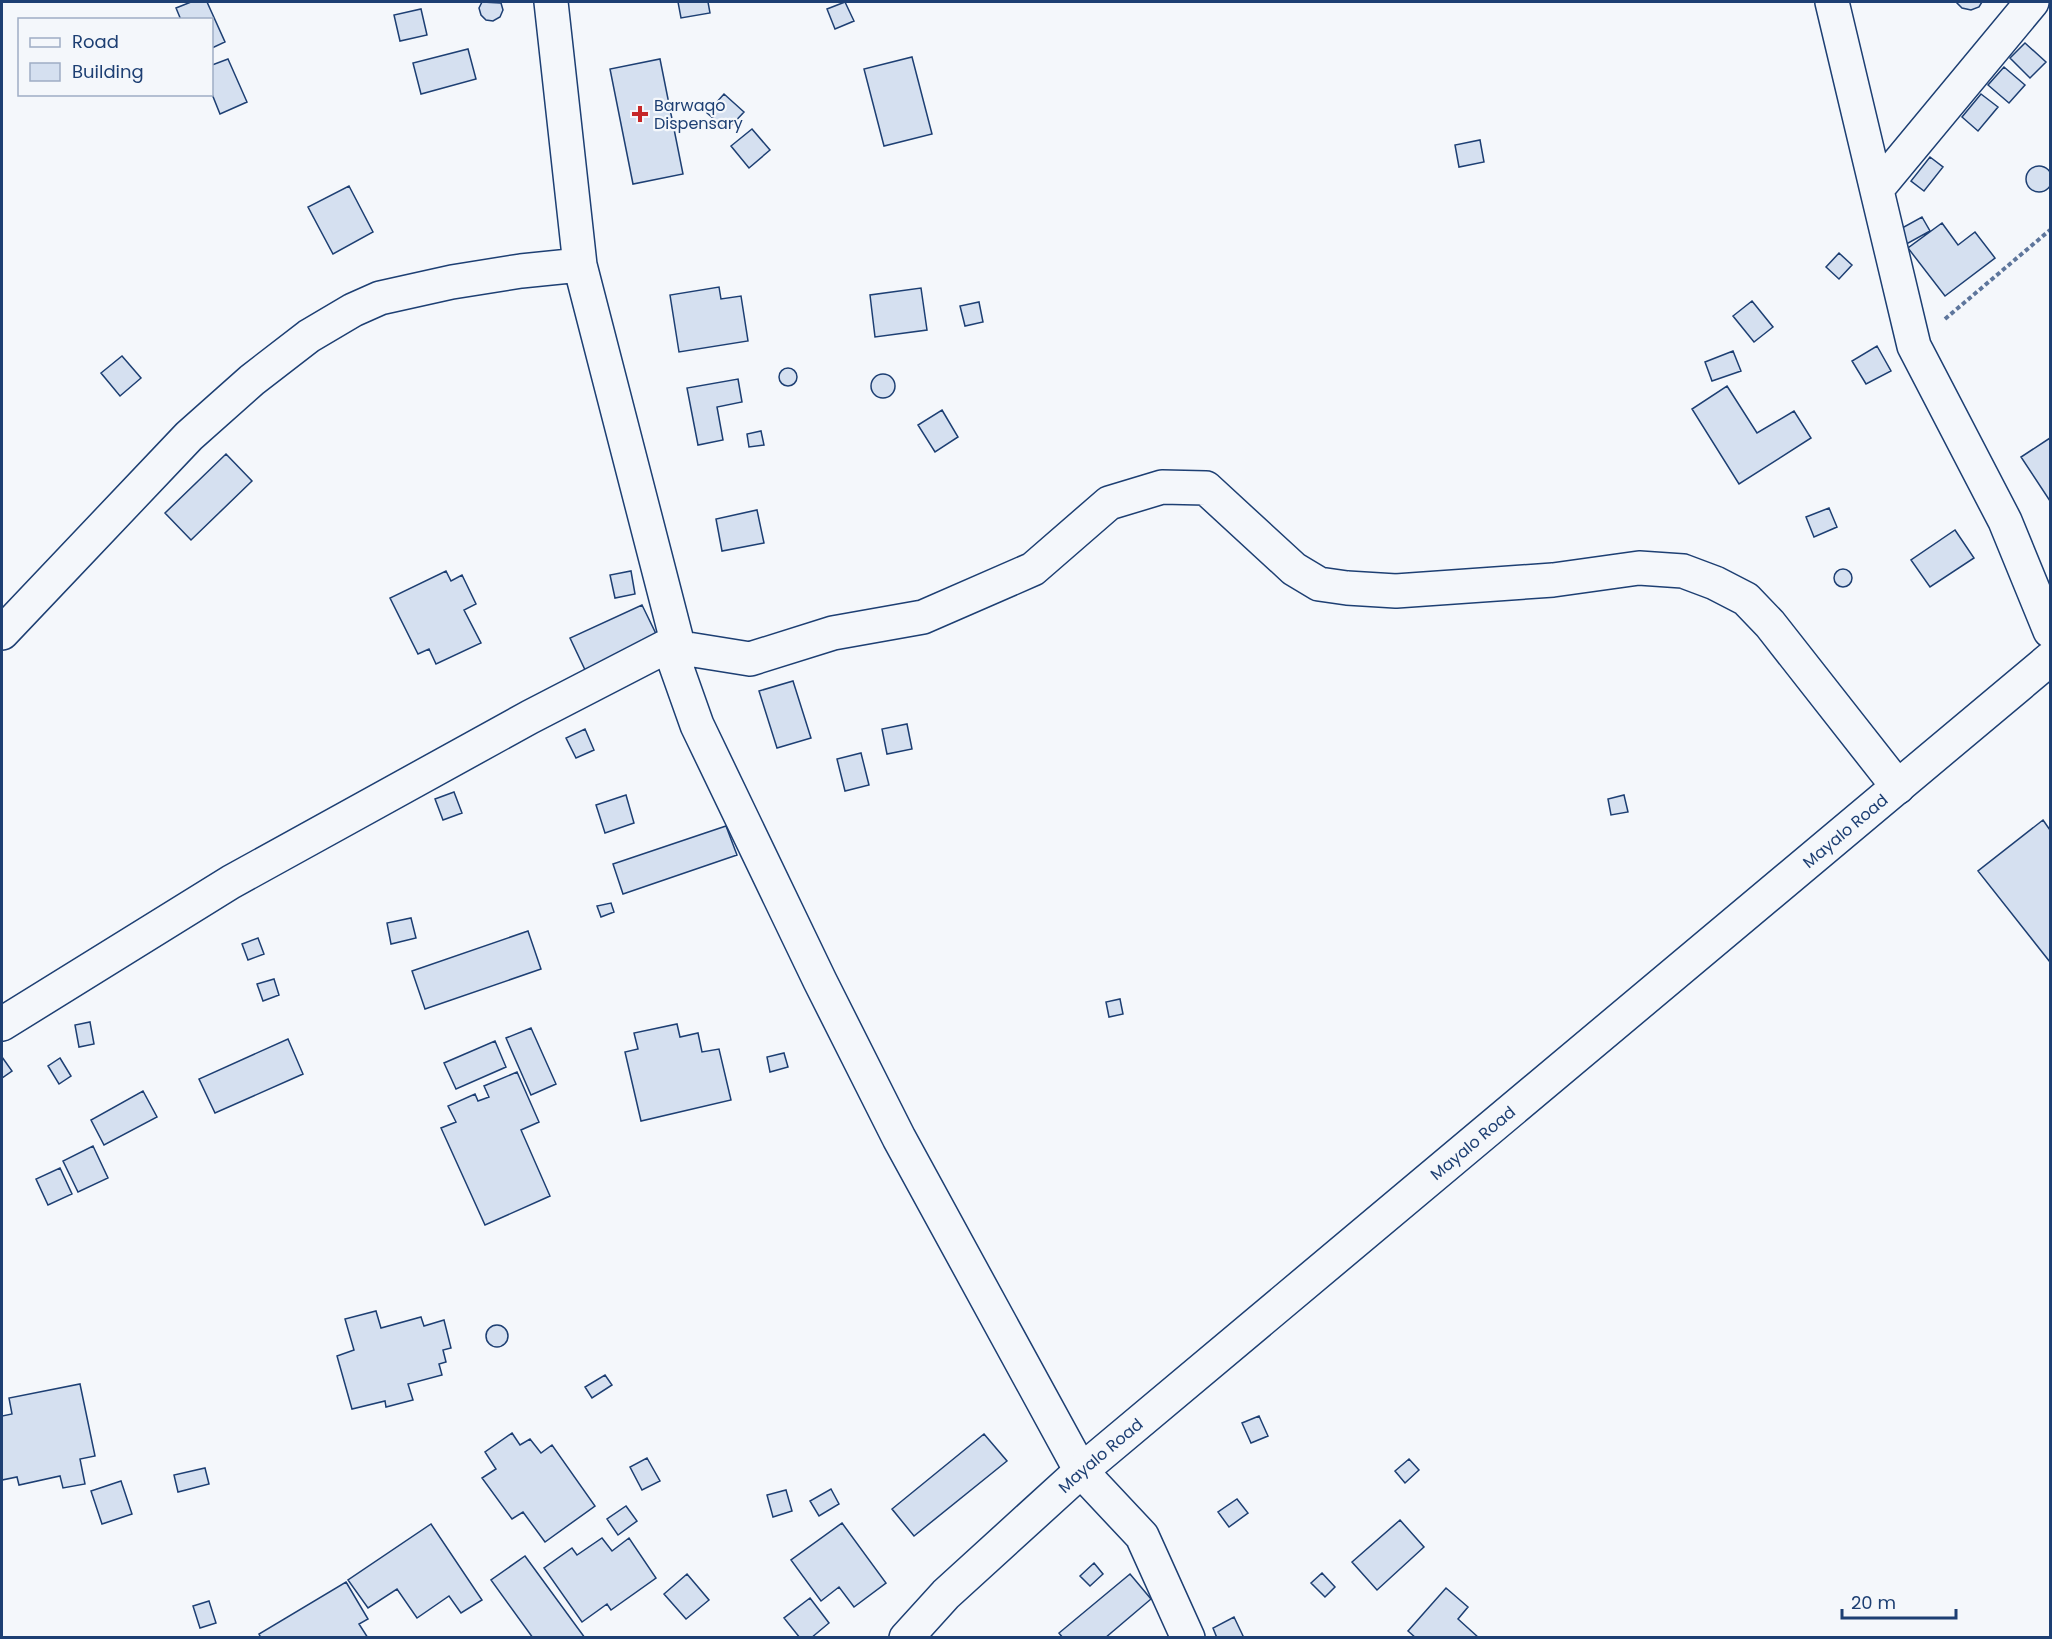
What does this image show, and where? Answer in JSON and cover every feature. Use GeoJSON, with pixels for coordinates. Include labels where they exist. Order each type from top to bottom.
{"type":"FeatureCollection","features":[{"type":"Feature","properties":{"kind":"street"},"geometry":{"type":"LineString","coordinates":[[2,1024],[231,882],[530,717],[677,641],[580,265],[551,2]]}},
{"type":"Feature","properties":{"kind":"street"},"geometry":{"type":"LineString","coordinates":[[1832,2],[1914,346],[2005,521],[2050,631]]}},
{"type":"Feature","properties":{"kind":"street"},"geometry":{"type":"LineString","coordinates":[[1877,189],[2032,2]]}},
{"type":"Feature","properties":{"kind":"street"},"geometry":{"type":"LineString","coordinates":[[2,633],[189,436],[252,380],[309,336],[353,310],[380,298],[399,293],[521,271],[580,265]]}},
{"type":"Feature","properties":{"kind":"street"},"geometry":{"type":"LineString","coordinates":[[669,646],[750,659],[833,633],[923,617],[1033,569],[1109,503],[1162,487],[1206,488],[1294,569],[1319,584],[1396,591],[1553,579],[1639,568],[1683,571],[1715,583],[1746,599],[1770,624],[1898,787]]}},
{"type":"Feature","properties":{"kind":"street"},"geometry":{"type":"LineString","coordinates":[[669,646],[697,724],[820,981],[899,1138],[1081,1471],[1142,1536],[1188,1638]]}},
{"type":"Feature","properties":{"kind":"street","name":"Mayalo Road"},"geometry":{"type":"LineString","coordinates":[[906,1638],[946,1594],[1081,1471],[2050,659]]}},
{"type":"Feature","properties":{"kind":"path"},"geometry":{"type":"LineString","coordinates":[[1914,346],[2050,230]]}},
{"type":"Feature","properties":{"kind":"building"},"geometry":{"type":"Polygon","coordinates":[[[191,2],[207,2],[225,42],[213,48],[213,18],[180,18],[176,8],[191,2]]]}},
{"type":"Feature","properties":{"kind":"building"},"geometry":{"type":"Polygon","coordinates":[[[482,2],[501,3],[503,10],[500,17],[493,21],[486,20],[479,8],[482,2]]]}},
{"type":"Feature","properties":{"kind":"building"},"geometry":{"type":"Polygon","coordinates":[[[678,2],[708,2],[710,13],[681,18],[678,2]]]}},
{"type":"Feature","properties":{"kind":"building"},"geometry":{"type":"Polygon","coordinates":[[[845,2],[854,21],[835,29],[827,9],[845,2]]]}},
{"type":"Feature","properties":{"kind":"building"},"geometry":{"type":"Polygon","coordinates":[[[1956,2],[1982,2],[1979,7],[1971,10],[1962,8],[1956,2]]]}},
{"type":"Feature","properties":{"kind":"building"},"geometry":{"type":"Polygon","coordinates":[[[421,9],[427,35],[400,41],[394,15],[421,9]]]}},
{"type":"Feature","properties":{"kind":"building"},"geometry":{"type":"Polygon","coordinates":[[[2025,43],[2046,62],[2030,78],[2010,58],[2025,43]]]}},
{"type":"Feature","properties":{"kind":"building"},"geometry":{"type":"Polygon","coordinates":[[[468,49],[476,79],[421,94],[413,63],[468,49]]]}},
{"type":"Feature","properties":{"kind":"building"},"geometry":{"type":"Polygon","coordinates":[[[912,57],[932,134],[884,146],[864,69],[912,57]]]}},
{"type":"Feature","properties":{"kind":"building"},"geometry":{"type":"Polygon","coordinates":[[[228,59],[247,102],[220,114],[213,96],[213,65],[228,59]]]}},
{"type":"Feature","properties":{"kind":"building"},"geometry":{"type":"Polygon","coordinates":[[[660,59],[683,174],[633,184],[610,69],[660,59]]]}},
{"type":"Feature","properties":{"kind":"building"},"geometry":{"type":"Polygon","coordinates":[[[2004,67],[2025,85],[2009,103],[1988,85],[2004,67]]]}},
{"type":"Feature","properties":{"kind":"building"},"geometry":{"type":"Polygon","coordinates":[[[724,94],[744,112],[727,130],[707,113],[724,94]]]}},
{"type":"Feature","properties":{"kind":"building"},"geometry":{"type":"Polygon","coordinates":[[[1981,94],[1998,107],[1978,131],[1962,117],[1981,94]]]}},
{"type":"Feature","properties":{"kind":"building"},"geometry":{"type":"Polygon","coordinates":[[[752,129],[770,150],[749,168],[731,146],[752,129]]]}},
{"type":"Feature","properties":{"kind":"building"},"geometry":{"type":"Polygon","coordinates":[[[1480,140],[1484,162],[1459,167],[1455,145],[1480,140]]]}},
{"type":"Feature","properties":{"kind":"building"},"geometry":{"type":"Polygon","coordinates":[[[1930,157],[1943,167],[1924,191],[1911,181],[1930,157]]]}},
{"type":"Feature","properties":{"kind":"building"},"geometry":{"type":"Polygon","coordinates":[[[2039,166],[2048,170],[2052,179],[2048,188],[2039,192],[2030,188],[2026,179],[2030,170],[2039,166]]]}},
{"type":"Feature","properties":{"kind":"building"},"geometry":{"type":"Polygon","coordinates":[[[349,186],[373,232],[333,254],[308,207],[349,186]]]}},
{"type":"Feature","properties":{"kind":"building"},"geometry":{"type":"Polygon","coordinates":[[[1922,217],[1930,231],[1901,247],[1893,233],[1922,217]]]}},
{"type":"Feature","properties":{"kind":"building"},"geometry":{"type":"Polygon","coordinates":[[[1942,223],[1958,245],[1975,232],[1995,258],[1945,296],[1908,248],[1942,223]]]}},
{"type":"Feature","properties":{"kind":"building"},"geometry":{"type":"Polygon","coordinates":[[[1839,253],[1852,265],[1839,279],[1826,267],[1839,253]]]}},
{"type":"Feature","properties":{"kind":"building"},"geometry":{"type":"Polygon","coordinates":[[[719,287],[721,299],[741,296],[748,341],[679,352],[670,295],[719,287]]]}},
{"type":"Feature","properties":{"kind":"building"},"geometry":{"type":"Polygon","coordinates":[[[921,288],[927,330],[875,337],[870,295],[921,288]]]}},
{"type":"Feature","properties":{"kind":"building"},"geometry":{"type":"Polygon","coordinates":[[[1752,301],[1773,327],[1754,342],[1733,316],[1752,301]]]}},
{"type":"Feature","properties":{"kind":"building"},"geometry":{"type":"Polygon","coordinates":[[[979,302],[983,322],[965,326],[960,306],[979,302]]]}},
{"type":"Feature","properties":{"kind":"building"},"geometry":{"type":"Polygon","coordinates":[[[1877,346],[1891,371],[1866,384],[1852,361],[1877,346]]]}},
{"type":"Feature","properties":{"kind":"building"},"geometry":{"type":"Polygon","coordinates":[[[1733,351],[1741,371],[1712,381],[1705,362],[1733,351]]]}},
{"type":"Feature","properties":{"kind":"building"},"geometry":{"type":"Polygon","coordinates":[[[122,356],[141,378],[120,396],[101,373],[122,356]]]}},
{"type":"Feature","properties":{"kind":"building"},"geometry":{"type":"Polygon","coordinates":[[[788,368],[795,370],[797,377],[795,384],[788,386],[781,384],[779,377],[781,370],[788,368]]]}},
{"type":"Feature","properties":{"kind":"building"},"geometry":{"type":"Polygon","coordinates":[[[883,374],[891,378],[895,386],[891,394],[883,398],[875,394],[871,386],[875,378],[883,374]]]}},
{"type":"Feature","properties":{"kind":"building"},"geometry":{"type":"Polygon","coordinates":[[[738,379],[742,402],[717,407],[723,440],[698,445],[687,388],[738,379]]]}},
{"type":"Feature","properties":{"kind":"building"},"geometry":{"type":"Polygon","coordinates":[[[1727,386],[1757,433],[1794,411],[1811,438],[1739,484],[1692,409],[1727,386]]]}},
{"type":"Feature","properties":{"kind":"building"},"geometry":{"type":"Polygon","coordinates":[[[942,410],[958,437],[935,452],[918,425],[942,410]]]}},
{"type":"Feature","properties":{"kind":"building"},"geometry":{"type":"Polygon","coordinates":[[[761,431],[764,445],[749,447],[747,434],[761,431]]]}},
{"type":"Feature","properties":{"kind":"building"},"geometry":{"type":"Polygon","coordinates":[[[2050,438],[2050,501],[2021,457],[2050,438]]]}},
{"type":"Feature","properties":{"kind":"building"},"geometry":{"type":"Polygon","coordinates":[[[226,454],[252,481],[191,540],[165,513],[226,454]]]}},
{"type":"Feature","properties":{"kind":"building"},"geometry":{"type":"Polygon","coordinates":[[[1829,508],[1837,527],[1814,537],[1806,517],[1829,508]]]}},
{"type":"Feature","properties":{"kind":"building"},"geometry":{"type":"Polygon","coordinates":[[[757,510],[764,543],[722,551],[716,519],[757,510]]]}},
{"type":"Feature","properties":{"kind":"building"},"geometry":{"type":"Polygon","coordinates":[[[1955,530],[1974,558],[1930,587],[1911,560],[1955,530]]]}},
{"type":"Feature","properties":{"kind":"building"},"geometry":{"type":"Polygon","coordinates":[[[1839,569],[1847,569],[1852,574],[1850,585],[1839,587],[1834,582],[1834,574],[1839,569]]]}},
{"type":"Feature","properties":{"kind":"building"},"geometry":{"type":"Polygon","coordinates":[[[446,571],[451,581],[462,575],[476,604],[464,610],[481,643],[436,664],[429,649],[418,654],[390,598],[446,571]]]}},
{"type":"Feature","properties":{"kind":"building"},"geometry":{"type":"Polygon","coordinates":[[[631,571],[635,594],[615,598],[610,575],[631,571]]]}},
{"type":"Feature","properties":{"kind":"building"},"geometry":{"type":"Polygon","coordinates":[[[642,605],[659,640],[587,674],[570,638],[642,605]]]}},
{"type":"Feature","properties":{"kind":"building"},"geometry":{"type":"Polygon","coordinates":[[[793,681],[811,738],[777,748],[759,691],[793,681]]]}},
{"type":"Feature","properties":{"kind":"building"},"geometry":{"type":"Polygon","coordinates":[[[907,724],[912,749],[887,754],[882,729],[907,724]]]}},
{"type":"Feature","properties":{"kind":"building"},"geometry":{"type":"Polygon","coordinates":[[[585,729],[594,750],[576,758],[566,738],[585,729]]]}},
{"type":"Feature","properties":{"kind":"building"},"geometry":{"type":"Polygon","coordinates":[[[861,753],[869,785],[845,791],[837,759],[861,753]]]}},
{"type":"Feature","properties":{"kind":"building"},"geometry":{"type":"Polygon","coordinates":[[[454,792],[462,813],[443,820],[435,799],[454,792]]]}},
{"type":"Feature","properties":{"kind":"building"},"geometry":{"type":"Polygon","coordinates":[[[626,795],[634,823],[605,833],[596,805],[626,795]]]}},
{"type":"Feature","properties":{"kind":"building"},"geometry":{"type":"Polygon","coordinates":[[[1624,795],[1628,812],[1611,815],[1608,799],[1624,795]]]}},
{"type":"Feature","properties":{"kind":"building"},"geometry":{"type":"Polygon","coordinates":[[[2043,820],[2050,830],[2050,962],[1978,871],[2043,820]]]}},
{"type":"Feature","properties":{"kind":"building"},"geometry":{"type":"Polygon","coordinates":[[[726,826],[737,855],[623,894],[613,864],[726,826]]]}},
{"type":"Feature","properties":{"kind":"building"},"geometry":{"type":"Polygon","coordinates":[[[611,903],[614,912],[601,917],[597,906],[611,903]]]}},
{"type":"Feature","properties":{"kind":"building"},"geometry":{"type":"Polygon","coordinates":[[[411,918],[416,938],[391,944],[387,923],[411,918]]]}},
{"type":"Feature","properties":{"kind":"building"},"geometry":{"type":"Polygon","coordinates":[[[528,931],[541,969],[425,1009],[412,971],[528,931]]]}},
{"type":"Feature","properties":{"kind":"building"},"geometry":{"type":"Polygon","coordinates":[[[258,938],[264,954],[248,960],[242,944],[258,938]]]}},
{"type":"Feature","properties":{"kind":"building"},"geometry":{"type":"Polygon","coordinates":[[[274,979],[279,995],[263,1001],[257,984],[274,979]]]}},
{"type":"Feature","properties":{"kind":"building"},"geometry":{"type":"Polygon","coordinates":[[[1120,999],[1123,1014],[1109,1017],[1106,1002],[1120,999]]]}},
{"type":"Feature","properties":{"kind":"building"},"geometry":{"type":"Polygon","coordinates":[[[90,1022],[94,1044],[79,1047],[75,1025],[90,1022]]]}},
{"type":"Feature","properties":{"kind":"building"},"geometry":{"type":"Polygon","coordinates":[[[677,1024],[680,1037],[698,1033],[702,1052],[719,1049],[731,1100],[641,1121],[625,1052],[638,1049],[634,1033],[677,1024]]]}},
{"type":"Feature","properties":{"kind":"building"},"geometry":{"type":"Polygon","coordinates":[[[531,1028],[556,1084],[531,1095],[506,1038],[531,1028]]]}},
{"type":"Feature","properties":{"kind":"building"},"geometry":{"type":"Polygon","coordinates":[[[288,1039],[303,1074],[215,1113],[199,1079],[288,1039]]]}},
{"type":"Feature","properties":{"kind":"building"},"geometry":{"type":"Polygon","coordinates":[[[495,1041],[506,1067],[456,1089],[444,1063],[495,1041]]]}},
{"type":"Feature","properties":{"kind":"building"},"geometry":{"type":"Polygon","coordinates":[[[784,1053],[788,1067],[770,1072],[767,1057],[784,1053]]]}},
{"type":"Feature","properties":{"kind":"building"},"geometry":{"type":"Polygon","coordinates":[[[2,1057],[12,1071],[2,1078],[2,1057]]]}},
{"type":"Feature","properties":{"kind":"building"},"geometry":{"type":"Polygon","coordinates":[[[60,1058],[71,1076],[59,1084],[48,1066],[60,1058]]]}},
{"type":"Feature","properties":{"kind":"building"},"geometry":{"type":"Polygon","coordinates":[[[517,1072],[539,1122],[521,1130],[550,1196],[485,1225],[441,1128],[456,1122],[448,1106],[475,1094],[478,1101],[489,1097],[484,1086],[517,1072]]]}},
{"type":"Feature","properties":{"kind":"building"},"geometry":{"type":"Polygon","coordinates":[[[143,1091],[157,1117],[104,1145],[91,1120],[143,1091]]]}},
{"type":"Feature","properties":{"kind":"building"},"geometry":{"type":"Polygon","coordinates":[[[93,1146],[108,1178],[78,1192],[63,1161],[93,1146]]]}},
{"type":"Feature","properties":{"kind":"building"},"geometry":{"type":"Polygon","coordinates":[[[60,1168],[72,1194],[48,1205],[36,1179],[60,1168]]]}},
{"type":"Feature","properties":{"kind":"building"},"geometry":{"type":"Polygon","coordinates":[[[376,1311],[381,1328],[421,1317],[424,1326],[444,1320],[451,1348],[443,1350],[446,1362],[439,1364],[442,1375],[408,1384],[413,1400],[386,1407],[385,1401],[352,1409],[337,1356],[354,1350],[345,1319],[376,1311]]]}},
{"type":"Feature","properties":{"kind":"building"},"geometry":{"type":"Polygon","coordinates":[[[497,1325],[507,1332],[508,1336],[501,1346],[497,1347],[487,1340],[486,1336],[493,1326],[497,1325]]]}},
{"type":"Feature","properties":{"kind":"building"},"geometry":{"type":"Polygon","coordinates":[[[605,1375],[612,1385],[592,1398],[585,1387],[605,1375]]]}},
{"type":"Feature","properties":{"kind":"building"},"geometry":{"type":"Polygon","coordinates":[[[80,1384],[95,1456],[80,1459],[85,1484],[63,1488],[60,1476],[19,1485],[17,1477],[2,1480],[2,1416],[12,1414],[9,1398],[80,1384]]]}},
{"type":"Feature","properties":{"kind":"building"},"geometry":{"type":"Polygon","coordinates":[[[1259,1416],[1268,1436],[1251,1443],[1242,1423],[1259,1416]]]}},
{"type":"Feature","properties":{"kind":"building"},"geometry":{"type":"Polygon","coordinates":[[[512,1433],[520,1445],[530,1439],[541,1453],[552,1445],[595,1506],[545,1542],[523,1512],[512,1519],[482,1478],[496,1469],[485,1452],[512,1433]]]}},
{"type":"Feature","properties":{"kind":"building"},"geometry":{"type":"Polygon","coordinates":[[[984,1434],[1007,1461],[914,1536],[892,1509],[984,1434]]]}},
{"type":"Feature","properties":{"kind":"building"},"geometry":{"type":"Polygon","coordinates":[[[647,1458],[660,1481],[642,1490],[630,1467],[647,1458]]]}},
{"type":"Feature","properties":{"kind":"building"},"geometry":{"type":"Polygon","coordinates":[[[1409,1459],[1419,1470],[1405,1483],[1395,1471],[1409,1459]]]}},
{"type":"Feature","properties":{"kind":"building"},"geometry":{"type":"Polygon","coordinates":[[[205,1468],[209,1484],[178,1492],[174,1475],[205,1468]]]}},
{"type":"Feature","properties":{"kind":"building"},"geometry":{"type":"Polygon","coordinates":[[[121,1481],[132,1514],[102,1524],[91,1491],[121,1481]]]}},
{"type":"Feature","properties":{"kind":"building"},"geometry":{"type":"Polygon","coordinates":[[[831,1489],[839,1504],[819,1516],[810,1501],[831,1489]]]}},
{"type":"Feature","properties":{"kind":"building"},"geometry":{"type":"Polygon","coordinates":[[[786,1490],[792,1511],[773,1517],[767,1495],[786,1490]]]}},
{"type":"Feature","properties":{"kind":"building"},"geometry":{"type":"Polygon","coordinates":[[[1237,1499],[1248,1513],[1229,1527],[1218,1512],[1237,1499]]]}},
{"type":"Feature","properties":{"kind":"building"},"geometry":{"type":"Polygon","coordinates":[[[626,1506],[637,1521],[618,1535],[607,1519],[626,1506]]]}},
{"type":"Feature","properties":{"kind":"building"},"geometry":{"type":"Polygon","coordinates":[[[1400,1520],[1424,1547],[1377,1590],[1352,1562],[1400,1520]]]}},
{"type":"Feature","properties":{"kind":"building"},"geometry":{"type":"Polygon","coordinates":[[[842,1523],[886,1583],[854,1607],[839,1587],[821,1601],[791,1560],[842,1523]]]}},
{"type":"Feature","properties":{"kind":"building"},"geometry":{"type":"Polygon","coordinates":[[[431,1524],[482,1600],[461,1613],[449,1596],[417,1618],[397,1589],[368,1608],[348,1580],[431,1524]]]}},
{"type":"Feature","properties":{"kind":"building"},"geometry":{"type":"Polygon","coordinates":[[[602,1538],[612,1551],[629,1538],[656,1578],[611,1610],[607,1604],[582,1622],[544,1568],[572,1548],[577,1555],[602,1538]]]}},
{"type":"Feature","properties":{"kind":"building"},"geometry":{"type":"Polygon","coordinates":[[[525,1556],[585,1638],[533,1638],[491,1580],[525,1556]]]}},
{"type":"Feature","properties":{"kind":"building"},"geometry":{"type":"Polygon","coordinates":[[[1094,1563],[1103,1574],[1090,1586],[1080,1576],[1094,1563]]]}},
{"type":"Feature","properties":{"kind":"building"},"geometry":{"type":"Polygon","coordinates":[[[1322,1573],[1335,1587],[1325,1597],[1311,1583],[1322,1573]]]}},
{"type":"Feature","properties":{"kind":"building"},"geometry":{"type":"Polygon","coordinates":[[[687,1574],[709,1600],[686,1619],[664,1594],[687,1574]]]}},
{"type":"Feature","properties":{"kind":"building"},"geometry":{"type":"Polygon","coordinates":[[[1130,1574],[1151,1599],[1105,1638],[1063,1638],[1059,1633],[1130,1574]]]}},
{"type":"Feature","properties":{"kind":"building"},"geometry":{"type":"Polygon","coordinates":[[[346,1582],[368,1619],[359,1624],[368,1638],[261,1638],[259,1634],[346,1582]]]}},
{"type":"Feature","properties":{"kind":"building"},"geometry":{"type":"Polygon","coordinates":[[[1446,1588],[1468,1607],[1458,1619],[1479,1638],[1416,1638],[1408,1631],[1446,1588]]]}},
{"type":"Feature","properties":{"kind":"building"},"geometry":{"type":"Polygon","coordinates":[[[810,1598],[829,1623],[811,1638],[800,1638],[784,1618],[810,1598]]]}},
{"type":"Feature","properties":{"kind":"building"},"geometry":{"type":"Polygon","coordinates":[[[209,1601],[216,1623],[200,1628],[193,1606],[209,1601]]]}},
{"type":"Feature","properties":{"kind":"building"},"geometry":{"type":"Polygon","coordinates":[[[1234,1617],[1244,1638],[1217,1638],[1213,1628],[1234,1617]]]}},
{"type":"Feature","properties":{"kind":"place","name":"Barwaqo Dispensary"},"geometry":{"type":"Point","coordinates":[640,114]}}]}
